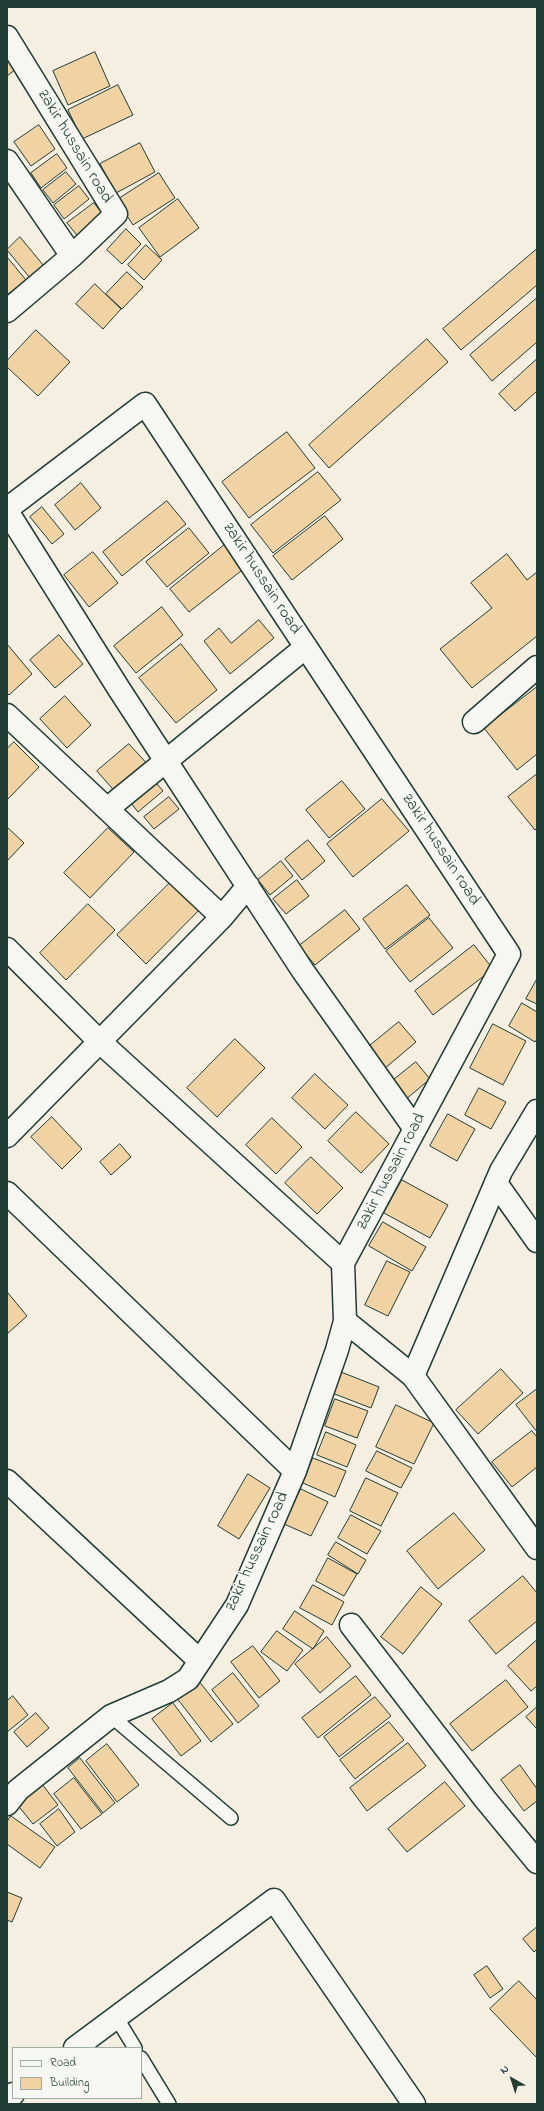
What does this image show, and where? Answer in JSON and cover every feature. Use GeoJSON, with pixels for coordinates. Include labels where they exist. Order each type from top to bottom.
{"type":"FeatureCollection","features":[{"type":"Feature","properties":{"kind":"street","name":"zakir hussain road"},"geometry":{"type":"LineString","coordinates":[[7,37],[116,214],[72,256],[7,311]]}},
{"type":"Feature","properties":{"kind":"street"},"geometry":{"type":"LineString","coordinates":[[7,161],[72,256]]}},
{"type":"Feature","properties":{"kind":"street","name":"zakir hussain road"},"geometry":{"type":"LineString","coordinates":[[7,510],[145,404],[509,954],[343,1263],[345,1321],[295,1471],[237,1604],[188,1679],[169,1691],[111,1716],[11,1790]]}},
{"type":"Feature","properties":{"kind":"street"},"geometry":{"type":"LineString","coordinates":[[7,510],[166,761],[248,886],[304,971],[415,1130]]}},
{"type":"Feature","properties":{"kind":"street"},"geometry":{"type":"LineString","coordinates":[[107,809],[306,647]]}},
{"type":"Feature","properties":{"kind":"street"},"geometry":{"type":"LineString","coordinates":[[474,722],[537,667]]}},
{"type":"Feature","properties":{"kind":"street"},"geometry":{"type":"LineString","coordinates":[[7,715],[222,917]]}},
{"type":"Feature","properties":{"kind":"street"},"geometry":{"type":"LineString","coordinates":[[7,1136],[222,917],[248,886]]}},
{"type":"Feature","properties":{"kind":"street"},"geometry":{"type":"LineString","coordinates":[[7,949],[99,1041],[343,1263]]}},
{"type":"Feature","properties":{"kind":"street"},"geometry":{"type":"LineString","coordinates":[[413,1376],[501,1171],[537,1111]]}},
{"type":"Feature","properties":{"kind":"street"},"geometry":{"type":"LineString","coordinates":[[496,1183],[537,1241]]}},
{"type":"Feature","properties":{"kind":"street"},"geometry":{"type":"LineString","coordinates":[[7,1192],[295,1471]]}},
{"type":"Feature","properties":{"kind":"street"},"geometry":{"type":"LineString","coordinates":[[345,1321],[413,1376],[537,1548]]}},
{"type":"Feature","properties":{"kind":"street"},"geometry":{"type":"LineString","coordinates":[[7,1481],[200,1661]]}},
{"type":"Feature","properties":{"kind":"street"},"geometry":{"type":"LineString","coordinates":[[351,1625],[485,1800],[537,1862]]}},
{"type":"Feature","properties":{"kind":"street"},"geometry":{"type":"LineString","coordinates":[[76,2047],[274,1900],[414,2104]]}},
{"type":"Feature","properties":{"kind":"lane"},"geometry":{"type":"LineString","coordinates":[[111,1716],[231,1818]]}},
{"type":"Feature","properties":{"kind":"lane"},"geometry":{"type":"LineString","coordinates":[[116,2017],[134,2047]]}},
{"type":"Feature","properties":{"kind":"lane"},"geometry":{"type":"LineString","coordinates":[[142,2060],[168,2104]]}},
{"type":"Feature","properties":{"kind":"building"},"geometry":{"type":"Polygon","coordinates":[[[7,48],[20,66],[7,76],[7,48]]]}},
{"type":"Feature","properties":{"kind":"building"},"geometry":{"type":"Polygon","coordinates":[[[95,52],[110,86],[68,105],[53,71],[95,52]]]}},
{"type":"Feature","properties":{"kind":"building"},"geometry":{"type":"Polygon","coordinates":[[[118,85],[133,115],[82,139],[68,110],[118,85]]]}},
{"type":"Feature","properties":{"kind":"building"},"geometry":{"type":"Polygon","coordinates":[[[39,125],[55,149],[31,166],[14,142],[39,125]]]}},
{"type":"Feature","properties":{"kind":"building"},"geometry":{"type":"Polygon","coordinates":[[[140,143],[155,172],[116,193],[100,164],[140,143]]]}},
{"type":"Feature","properties":{"kind":"building"},"geometry":{"type":"Polygon","coordinates":[[[57,154],[67,168],[41,188],[31,173],[57,154]]]}},
{"type":"Feature","properties":{"kind":"building"},"geometry":{"type":"Polygon","coordinates":[[[66,172],[76,184],[53,203],[43,190],[66,172]]]}},
{"type":"Feature","properties":{"kind":"building"},"geometry":{"type":"Polygon","coordinates":[[[159,173],[175,198],[133,225],[117,200],[159,173]]]}},
{"type":"Feature","properties":{"kind":"building"},"geometry":{"type":"Polygon","coordinates":[[[79,186],[89,199],[64,219],[54,205],[79,186]]]}},
{"type":"Feature","properties":{"kind":"building"},"geometry":{"type":"Polygon","coordinates":[[[178,199],[199,228],[160,257],[139,228],[178,199]]]}},
{"type":"Feature","properties":{"kind":"building"},"geometry":{"type":"Polygon","coordinates":[[[94,203],[107,220],[81,240],[67,223],[94,203]]]}},
{"type":"Feature","properties":{"kind":"building"},"geometry":{"type":"Polygon","coordinates":[[[126,229],[141,244],[122,264],[107,250],[126,229]]]}},
{"type":"Feature","properties":{"kind":"building"},"geometry":{"type":"Polygon","coordinates":[[[20,237],[44,266],[30,278],[7,250],[20,237]]]}},
{"type":"Feature","properties":{"kind":"building"},"geometry":{"type":"Polygon","coordinates":[[[146,245],[162,260],[144,280],[128,265],[146,245]]]}},
{"type":"Feature","properties":{"kind":"building"},"geometry":{"type":"Polygon","coordinates":[[[537,249],[537,285],[461,350],[443,329],[537,249]]]}},
{"type":"Feature","properties":{"kind":"building"},"geometry":{"type":"Polygon","coordinates":[[[7,257],[26,280],[7,295],[7,257]]]}},
{"type":"Feature","properties":{"kind":"building"},"geometry":{"type":"Polygon","coordinates":[[[127,272],[143,287],[122,309],[106,294],[127,272]]]}},
{"type":"Feature","properties":{"kind":"building"},"geometry":{"type":"Polygon","coordinates":[[[95,284],[121,309],[103,329],[76,304],[95,284]]]}},
{"type":"Feature","properties":{"kind":"building"},"geometry":{"type":"Polygon","coordinates":[[[537,298],[537,342],[492,381],[470,355],[537,298]]]}},
{"type":"Feature","properties":{"kind":"building"},"geometry":{"type":"Polygon","coordinates":[[[36,330],[70,362],[38,396],[7,367],[7,361],[36,330]]]}},
{"type":"Feature","properties":{"kind":"building"},"geometry":{"type":"Polygon","coordinates":[[[427,339],[448,362],[329,468],[309,445],[427,339]]]}},
{"type":"Feature","properties":{"kind":"building"},"geometry":{"type":"Polygon","coordinates":[[[537,359],[537,391],[515,411],[499,394],[537,359]]]}},
{"type":"Feature","properties":{"kind":"building"},"geometry":{"type":"Polygon","coordinates":[[[287,432],[315,468],[249,518],[222,482],[287,432]]]}},
{"type":"Feature","properties":{"kind":"building"},"geometry":{"type":"Polygon","coordinates":[[[318,472],[341,500],[273,553],[251,525],[318,472]]]}},
{"type":"Feature","properties":{"kind":"building"},"geometry":{"type":"Polygon","coordinates":[[[81,483],[101,508],[75,530],[55,505],[81,483]]]}},
{"type":"Feature","properties":{"kind":"building"},"geometry":{"type":"Polygon","coordinates":[[[167,501],[186,524],[122,576],[103,552],[167,501]]]}},
{"type":"Feature","properties":{"kind":"building"},"geometry":{"type":"Polygon","coordinates":[[[42,507],[64,534],[52,544],[30,517],[42,507]]]}},
{"type":"Feature","properties":{"kind":"building"},"geometry":{"type":"Polygon","coordinates":[[[325,516],[343,539],[292,580],[273,556],[325,516]]]}},
{"type":"Feature","properties":{"kind":"building"},"geometry":{"type":"Polygon","coordinates":[[[189,528],[209,553],[167,587],[146,562],[189,528]]]}},
{"type":"Feature","properties":{"kind":"building"},"geometry":{"type":"Polygon","coordinates":[[[227,543],[246,567],[189,612],[170,589],[227,543]]]}},
{"type":"Feature","properties":{"kind":"building"},"geometry":{"type":"Polygon","coordinates":[[[93,552],[118,583],[89,607],[64,575],[93,552]]]}},
{"type":"Feature","properties":{"kind":"building"},"geometry":{"type":"Polygon","coordinates":[[[507,554],[527,580],[537,572],[537,636],[472,688],[440,649],[492,608],[471,583],[507,554]]]}},
{"type":"Feature","properties":{"kind":"building"},"geometry":{"type":"Polygon","coordinates":[[[162,607],[183,635],[136,673],[114,646],[162,607]]]}},
{"type":"Feature","properties":{"kind":"building"},"geometry":{"type":"Polygon","coordinates":[[[259,620],[274,638],[230,674],[204,641],[219,628],[231,643],[259,620]]]}},
{"type":"Feature","properties":{"kind":"building"},"geometry":{"type":"Polygon","coordinates":[[[59,635],[83,664],[55,688],[30,660],[59,635]]]}},
{"type":"Feature","properties":{"kind":"building"},"geometry":{"type":"Polygon","coordinates":[[[7,644],[32,674],[9,695],[7,693],[7,644]]]}},
{"type":"Feature","properties":{"kind":"building"},"geometry":{"type":"Polygon","coordinates":[[[181,644],[217,690],[176,723],[139,678],[181,644]]]}},
{"type":"Feature","properties":{"kind":"building"},"geometry":{"type":"Polygon","coordinates":[[[537,687],[537,754],[517,770],[484,728],[537,687]]]}},
{"type":"Feature","properties":{"kind":"building"},"geometry":{"type":"Polygon","coordinates":[[[65,696],[91,725],[67,748],[40,719],[65,696]]]}},
{"type":"Feature","properties":{"kind":"building"},"geometry":{"type":"Polygon","coordinates":[[[14,742],[39,767],[7,800],[7,749],[14,742]]]}},
{"type":"Feature","properties":{"kind":"building"},"geometry":{"type":"Polygon","coordinates":[[[129,744],[150,767],[118,795],[97,771],[129,744]]]}},
{"type":"Feature","properties":{"kind":"building"},"geometry":{"type":"Polygon","coordinates":[[[537,774],[537,828],[535,830],[508,797],[537,774]]]}},
{"type":"Feature","properties":{"kind":"building"},"geometry":{"type":"Polygon","coordinates":[[[151,777],[163,791],[138,812],[127,798],[151,777]]]}},
{"type":"Feature","properties":{"kind":"building"},"geometry":{"type":"Polygon","coordinates":[[[342,781],[365,809],[329,838],[306,810],[342,781]]]}},
{"type":"Feature","properties":{"kind":"building"},"geometry":{"type":"Polygon","coordinates":[[[169,797],[179,809],[154,829],[144,817],[169,797]]]}},
{"type":"Feature","properties":{"kind":"building"},"geometry":{"type":"Polygon","coordinates":[[[382,799],[409,831],[353,877],[327,844],[382,799]]]}},
{"type":"Feature","properties":{"kind":"building"},"geometry":{"type":"Polygon","coordinates":[[[7,827],[24,843],[7,861],[7,827]]]}},
{"type":"Feature","properties":{"kind":"building"},"geometry":{"type":"Polygon","coordinates":[[[108,828],[134,852],[90,898],[64,873],[108,828]]]}},
{"type":"Feature","properties":{"kind":"building"},"geometry":{"type":"Polygon","coordinates":[[[308,840],[325,861],[302,880],[285,859],[308,840]]]}},
{"type":"Feature","properties":{"kind":"building"},"geometry":{"type":"Polygon","coordinates":[[[281,861],[293,876],[270,895],[258,880],[281,861]]]}},
{"type":"Feature","properties":{"kind":"building"},"geometry":{"type":"Polygon","coordinates":[[[177,876],[205,904],[146,964],[117,935],[177,876]]]}},
{"type":"Feature","properties":{"kind":"building"},"geometry":{"type":"Polygon","coordinates":[[[297,880],[309,896],[286,914],[273,899],[297,880]]]}},
{"type":"Feature","properties":{"kind":"building"},"geometry":{"type":"Polygon","coordinates":[[[407,885],[430,915],[385,949],[363,919],[407,885]]]}},
{"type":"Feature","properties":{"kind":"building"},"geometry":{"type":"Polygon","coordinates":[[[88,904],[115,930],[66,980],[40,953],[88,904]]]}},
{"type":"Feature","properties":{"kind":"building"},"geometry":{"type":"Polygon","coordinates":[[[345,910],[360,929],[315,965],[299,946],[345,910]]]}},
{"type":"Feature","properties":{"kind":"building"},"geometry":{"type":"Polygon","coordinates":[[[429,918],[453,948],[410,982],[386,951],[429,918]]]}},
{"type":"Feature","properties":{"kind":"building"},"geometry":{"type":"Polygon","coordinates":[[[474,945],[493,969],[433,1015],[415,991],[474,945]]]}},
{"type":"Feature","properties":{"kind":"building"},"geometry":{"type":"Polygon","coordinates":[[[537,979],[537,1004],[526,999],[537,979]]]}},
{"type":"Feature","properties":{"kind":"building"},"geometry":{"type":"Polygon","coordinates":[[[522,1003],[537,1012],[537,1039],[535,1042],[509,1026],[522,1003]]]}},
{"type":"Feature","properties":{"kind":"building"},"geometry":{"type":"Polygon","coordinates":[[[399,1022],[416,1042],[384,1069],[367,1048],[399,1022]]]}},
{"type":"Feature","properties":{"kind":"building"},"geometry":{"type":"Polygon","coordinates":[[[493,1024],[526,1041],[503,1085],[470,1068],[493,1024]]]}},
{"type":"Feature","properties":{"kind":"building"},"geometry":{"type":"Polygon","coordinates":[[[235,1039],[265,1068],[217,1117],[187,1088],[235,1039]]]}},
{"type":"Feature","properties":{"kind":"building"},"geometry":{"type":"Polygon","coordinates":[[[416,1062],[430,1079],[405,1100],[391,1082],[416,1062]]]}},
{"type":"Feature","properties":{"kind":"building"},"geometry":{"type":"Polygon","coordinates":[[[315,1074],[348,1105],[325,1129],[292,1098],[315,1074]]]}},
{"type":"Feature","properties":{"kind":"building"},"geometry":{"type":"Polygon","coordinates":[[[479,1088],[506,1102],[491,1129],[465,1115],[479,1088]]]}},
{"type":"Feature","properties":{"kind":"building"},"geometry":{"type":"Polygon","coordinates":[[[356,1112],[389,1144],[361,1173],[328,1141],[356,1112]]]}},
{"type":"Feature","properties":{"kind":"building"},"geometry":{"type":"Polygon","coordinates":[[[448,1114],[475,1129],[457,1161],[430,1146],[448,1114]]]}},
{"type":"Feature","properties":{"kind":"building"},"geometry":{"type":"Polygon","coordinates":[[[52,1117],[82,1149],[62,1169],[31,1137],[52,1117]]]}},
{"type":"Feature","properties":{"kind":"building"},"geometry":{"type":"Polygon","coordinates":[[[272,1118],[302,1147],[276,1174],[246,1145],[272,1118]]]}},
{"type":"Feature","properties":{"kind":"building"},"geometry":{"type":"Polygon","coordinates":[[[120,1144],[131,1157],[111,1175],[100,1162],[120,1144]]]}},
{"type":"Feature","properties":{"kind":"building"},"geometry":{"type":"Polygon","coordinates":[[[311,1157],[343,1188],[317,1214],[285,1183],[311,1157]]]}},
{"type":"Feature","properties":{"kind":"building"},"geometry":{"type":"Polygon","coordinates":[[[402,1180],[448,1205],[430,1238],[384,1213],[402,1180]]]}},
{"type":"Feature","properties":{"kind":"building"},"geometry":{"type":"Polygon","coordinates":[[[383,1222],[426,1247],[412,1271],[369,1246],[383,1222]]]}},
{"type":"Feature","properties":{"kind":"building"},"geometry":{"type":"Polygon","coordinates":[[[387,1261],[410,1272],[388,1316],[365,1305],[387,1261]]]}},
{"type":"Feature","properties":{"kind":"building"},"geometry":{"type":"Polygon","coordinates":[[[8,1293],[27,1316],[7,1334],[7,1294],[8,1293]]]}},
{"type":"Feature","properties":{"kind":"building"},"geometry":{"type":"Polygon","coordinates":[[[501,1369],[523,1393],[478,1434],[456,1410],[501,1369]]]}},
{"type":"Feature","properties":{"kind":"building"},"geometry":{"type":"Polygon","coordinates":[[[341,1372],[379,1387],[371,1408],[332,1393],[341,1372]]]}},
{"type":"Feature","properties":{"kind":"building"},"geometry":{"type":"Polygon","coordinates":[[[537,1389],[537,1432],[516,1405],[537,1389]]]}},
{"type":"Feature","properties":{"kind":"building"},"geometry":{"type":"Polygon","coordinates":[[[335,1399],[368,1411],[357,1438],[325,1426],[335,1399]]]}},
{"type":"Feature","properties":{"kind":"building"},"geometry":{"type":"Polygon","coordinates":[[[396,1405],[434,1423],[414,1464],[376,1447],[396,1405]]]}},
{"type":"Feature","properties":{"kind":"building"},"geometry":{"type":"Polygon","coordinates":[[[532,1431],[537,1437],[537,1467],[512,1487],[492,1462],[532,1431]]]}},
{"type":"Feature","properties":{"kind":"building"},"geometry":{"type":"Polygon","coordinates":[[[326,1432],[356,1445],[347,1467],[317,1455],[326,1432]]]}},
{"type":"Feature","properties":{"kind":"building"},"geometry":{"type":"Polygon","coordinates":[[[377,1451],[412,1468],[401,1488],[366,1471],[377,1451]]]}},
{"type":"Feature","properties":{"kind":"building"},"geometry":{"type":"Polygon","coordinates":[[[313,1458],[346,1471],[335,1497],[303,1483],[313,1458]]]}},
{"type":"Feature","properties":{"kind":"building"},"geometry":{"type":"Polygon","coordinates":[[[248,1474],[270,1488],[239,1539],[218,1526],[248,1474]]]}},
{"type":"Feature","properties":{"kind":"building"},"geometry":{"type":"Polygon","coordinates":[[[366,1478],[398,1493],[381,1526],[350,1511],[366,1478]]]}},
{"type":"Feature","properties":{"kind":"building"},"geometry":{"type":"Polygon","coordinates":[[[301,1489],[328,1502],[311,1536],[284,1524],[301,1489]]]}},
{"type":"Feature","properties":{"kind":"building"},"geometry":{"type":"Polygon","coordinates":[[[454,1513],[485,1550],[438,1589],[407,1551],[454,1513]]]}},
{"type":"Feature","properties":{"kind":"building"},"geometry":{"type":"Polygon","coordinates":[[[351,1515],[381,1531],[367,1554],[338,1538],[351,1515]]]}},
{"type":"Feature","properties":{"kind":"building"},"geometry":{"type":"Polygon","coordinates":[[[336,1542],[366,1560],[358,1574],[328,1555],[336,1542]]]}},
{"type":"Feature","properties":{"kind":"building"},"geometry":{"type":"Polygon","coordinates":[[[328,1558],[357,1574],[344,1596],[316,1581],[328,1558]]]}},
{"type":"Feature","properties":{"kind":"building"},"geometry":{"type":"Polygon","coordinates":[[[523,1576],[537,1593],[537,1621],[496,1654],[469,1621],[523,1576]]]}},
{"type":"Feature","properties":{"kind":"building"},"geometry":{"type":"Polygon","coordinates":[[[313,1585],[344,1602],[332,1625],[300,1608],[313,1585]]]}},
{"type":"Feature","properties":{"kind":"building"},"geometry":{"type":"Polygon","coordinates":[[[421,1587],[442,1604],[403,1654],[381,1637],[421,1587]]]}},
{"type":"Feature","properties":{"kind":"building"},"geometry":{"type":"Polygon","coordinates":[[[295,1611],[324,1631],[313,1649],[283,1629],[295,1611]]]}},
{"type":"Feature","properties":{"kind":"building"},"geometry":{"type":"Polygon","coordinates":[[[277,1631],[303,1650],[287,1671],[261,1652],[277,1631]]]}},
{"type":"Feature","properties":{"kind":"building"},"geometry":{"type":"Polygon","coordinates":[[[327,1637],[351,1666],[320,1693],[295,1664],[327,1637]]]}},
{"type":"Feature","properties":{"kind":"building"},"geometry":{"type":"Polygon","coordinates":[[[537,1640],[537,1686],[531,1691],[508,1666],[537,1640]]]}},
{"type":"Feature","properties":{"kind":"building"},"geometry":{"type":"Polygon","coordinates":[[[253,1646],[280,1681],[259,1698],[231,1662],[253,1646]]]}},
{"type":"Feature","properties":{"kind":"building"},"geometry":{"type":"Polygon","coordinates":[[[233,1673],[259,1706],[238,1723],[212,1690],[233,1673]]]}},
{"type":"Feature","properties":{"kind":"building"},"geometry":{"type":"Polygon","coordinates":[[[356,1676],[371,1695],[318,1738],[302,1718],[356,1676]]]}},
{"type":"Feature","properties":{"kind":"building"},"geometry":{"type":"Polygon","coordinates":[[[198,1680],[233,1724],[211,1742],[176,1697],[198,1680]]]}},
{"type":"Feature","properties":{"kind":"building"},"geometry":{"type":"Polygon","coordinates":[[[506,1680],[528,1707],[472,1751],[450,1724],[506,1680]]]}},
{"type":"Feature","properties":{"kind":"building"},"geometry":{"type":"Polygon","coordinates":[[[13,1696],[28,1715],[7,1732],[7,1701],[13,1696]]]}},
{"type":"Feature","properties":{"kind":"building"},"geometry":{"type":"Polygon","coordinates":[[[375,1697],[391,1716],[339,1757],[324,1737],[375,1697]]]}},
{"type":"Feature","properties":{"kind":"building"},"geometry":{"type":"Polygon","coordinates":[[[173,1703],[201,1741],[181,1756],[152,1719],[173,1703]]]}},
{"type":"Feature","properties":{"kind":"building"},"geometry":{"type":"Polygon","coordinates":[[[537,1707],[537,1729],[526,1717],[537,1707]]]}},
{"type":"Feature","properties":{"kind":"building"},"geometry":{"type":"Polygon","coordinates":[[[36,1713],[49,1728],[27,1747],[14,1732],[36,1713]]]}},
{"type":"Feature","properties":{"kind":"building"},"geometry":{"type":"Polygon","coordinates":[[[389,1722],[404,1740],[355,1779],[340,1760],[389,1722]]]}},
{"type":"Feature","properties":{"kind":"building"},"geometry":{"type":"Polygon","coordinates":[[[408,1743],[426,1766],[367,1811],[350,1788],[408,1743]]]}},
{"type":"Feature","properties":{"kind":"building"},"geometry":{"type":"Polygon","coordinates":[[[107,1744],[139,1785],[117,1802],[86,1761],[107,1744]]]}},
{"type":"Feature","properties":{"kind":"building"},"geometry":{"type":"Polygon","coordinates":[[[80,1758],[115,1803],[103,1813],[68,1768],[80,1758]]]}},
{"type":"Feature","properties":{"kind":"building"},"geometry":{"type":"Polygon","coordinates":[[[520,1765],[537,1789],[537,1801],[524,1811],[501,1780],[520,1765]]]}},
{"type":"Feature","properties":{"kind":"building"},"geometry":{"type":"Polygon","coordinates":[[[74,1778],[102,1814],[81,1829],[54,1794],[74,1778]]]}},
{"type":"Feature","properties":{"kind":"building"},"geometry":{"type":"Polygon","coordinates":[[[445,1782],[465,1806],[407,1852],[388,1829],[445,1782]]]}},
{"type":"Feature","properties":{"kind":"building"},"geometry":{"type":"Polygon","coordinates":[[[42,1784],[58,1805],[33,1824],[16,1803],[42,1784]]]}},
{"type":"Feature","properties":{"kind":"building"},"geometry":{"type":"Polygon","coordinates":[[[59,1809],[75,1832],[57,1846],[40,1824],[59,1809]]]}},
{"type":"Feature","properties":{"kind":"building"},"geometry":{"type":"Polygon","coordinates":[[[11,1816],[55,1847],[40,1868],[7,1844],[7,1822],[11,1816]]]}},
{"type":"Feature","properties":{"kind":"building"},"geometry":{"type":"Polygon","coordinates":[[[7,1892],[22,1898],[12,1922],[7,1920],[7,1892]]]}},
{"type":"Feature","properties":{"kind":"building"},"geometry":{"type":"Polygon","coordinates":[[[537,1927],[537,1949],[534,1952],[523,1939],[537,1927]]]}},
{"type":"Feature","properties":{"kind":"building"},"geometry":{"type":"Polygon","coordinates":[[[487,1966],[503,1989],[490,1998],[474,1975],[487,1966]]]}},
{"type":"Feature","properties":{"kind":"building"},"geometry":{"type":"Polygon","coordinates":[[[519,1981],[537,2000],[537,2058],[490,2009],[519,1981]]]}}]}
